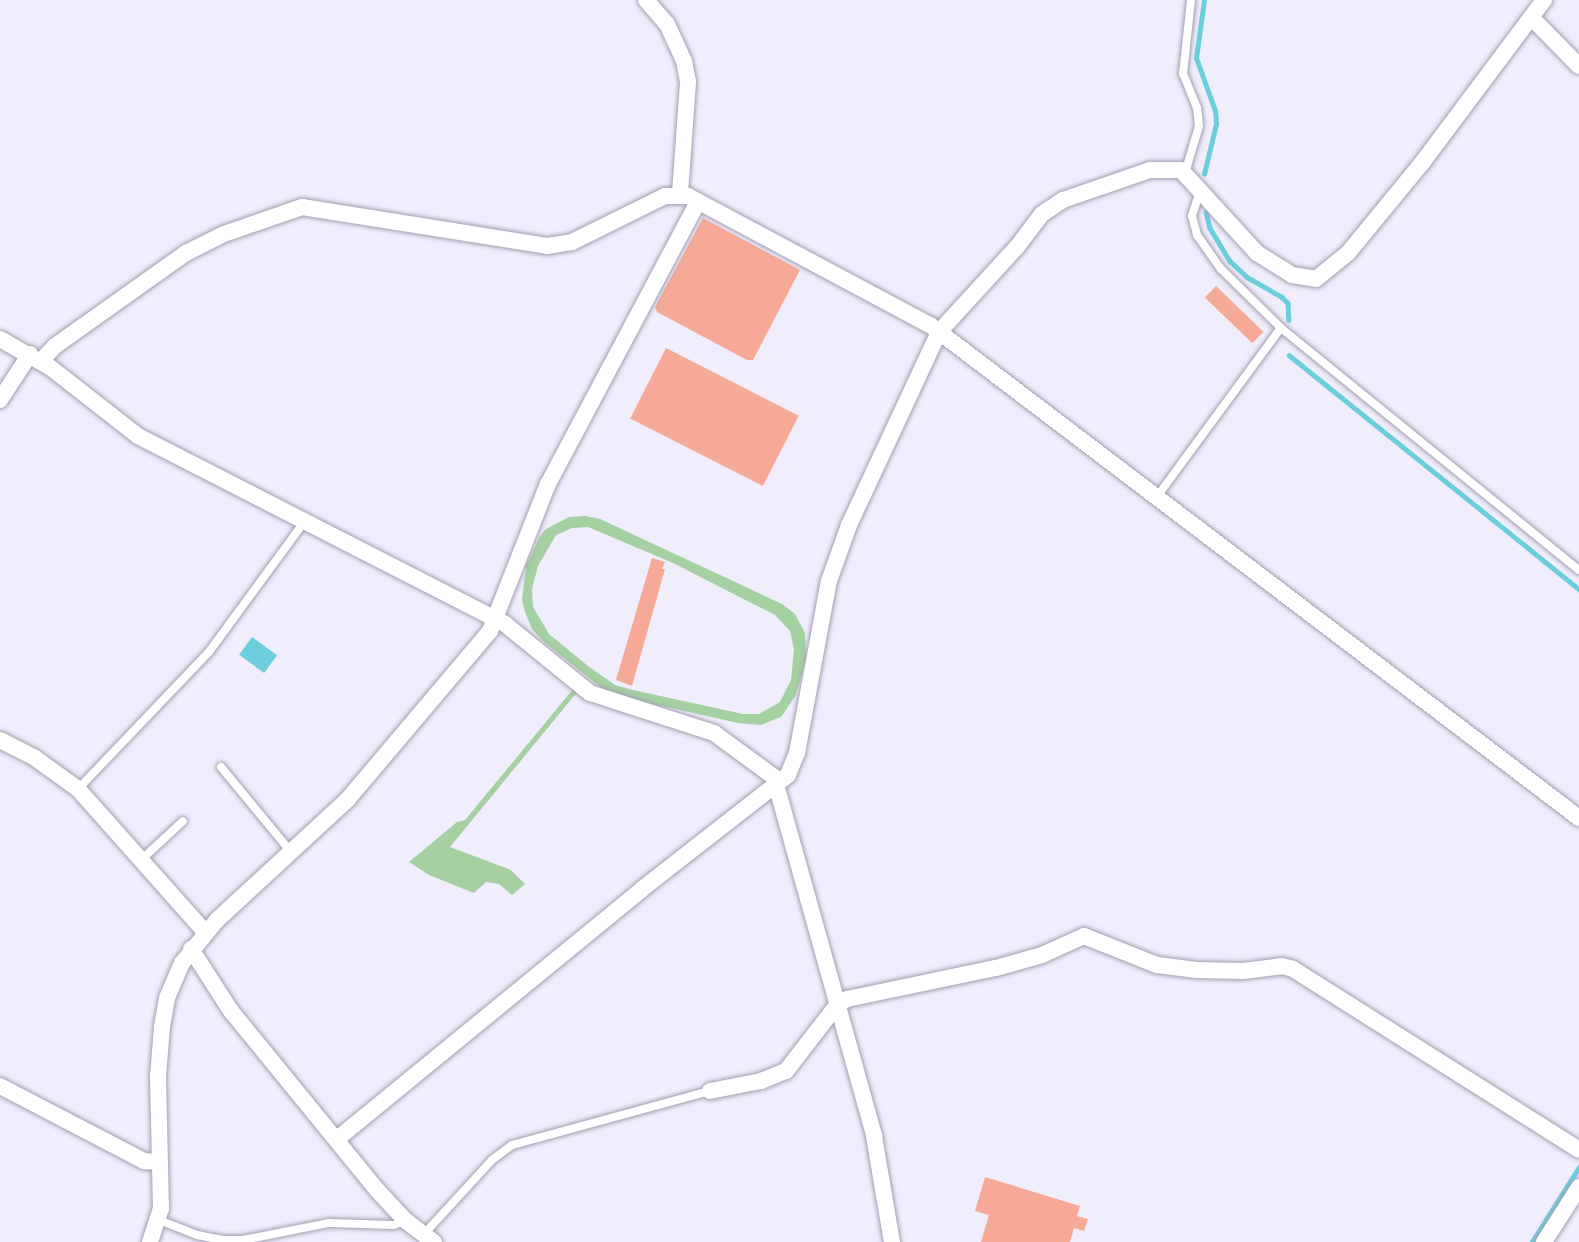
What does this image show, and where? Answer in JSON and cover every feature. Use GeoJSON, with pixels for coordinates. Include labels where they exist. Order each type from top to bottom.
{"type":"FeatureCollection","features":[{"type":"Feature","properties":{"kind":"street"},"geometry":{"type":"LineString","coordinates":[[646,0],[667,24],[686,71],[687,111],[680,194]]}},
{"type":"Feature","properties":{"kind":"street"},"geometry":{"type":"LineString","coordinates":[[337,1139],[642,889],[788,775],[797,753],[836,558],[939,332],[1017,247],[1049,207],[1150,170],[1173,169],[1185,173],[1257,253],[1292,275],[1316,279],[1357,243],[1544,0]]}},
{"type":"Feature","properties":{"kind":"street"},"geometry":{"type":"LineString","coordinates":[[1532,18],[1579,66]]}},
{"type":"Feature","properties":{"kind":"street"},"geometry":{"type":"LineString","coordinates":[[0,400],[36,358],[186,253],[224,234],[302,206],[547,246],[572,242],[664,196],[680,194],[930,325],[1579,818]]}},
{"type":"Feature","properties":{"kind":"street"},"geometry":{"type":"LineString","coordinates":[[150,1242],[159,1220],[158,1076],[164,1010],[174,980],[205,932],[348,799],[490,631],[548,484],[698,202]]}},
{"type":"Feature","properties":{"kind":"street"},"geometry":{"type":"LineString","coordinates":[[0,339],[36,358],[138,436],[496,619],[590,693],[714,733],[766,770],[778,785],[874,1136],[892,1242]]}},
{"type":"Feature","properties":{"kind":"street"},"geometry":{"type":"LineString","coordinates":[[0,740],[35,758],[78,789],[205,932]]}},
{"type":"Feature","properties":{"kind":"street"},"geometry":{"type":"LineString","coordinates":[[710,1091],[761,1081],[786,1071],[837,1005],[847,999],[1008,965],[1042,955],[1084,936],[1157,965],[1197,970],[1243,971],[1282,966],[1293,969],[1579,1150]]}},
{"type":"Feature","properties":{"kind":"street"},"geometry":{"type":"LineString","coordinates":[[191,950],[231,1011],[406,1221],[429,1238]]}},
{"type":"Feature","properties":{"kind":"street"},"geometry":{"type":"LineString","coordinates":[[0,1086],[144,1161],[160,1162]]}},
{"type":"Feature","properties":{"kind":"street"},"geometry":{"type":"LineString","coordinates":[[1544,1242],[1579,1187]]}},
{"type":"Feature","properties":{"kind":"lane"},"geometry":{"type":"LineString","coordinates":[[1185,173],[1199,126],[1197,108],[1183,74],[1191,0]]}},
{"type":"Feature","properties":{"kind":"lane"},"geometry":{"type":"LineString","coordinates":[[1199,191],[1192,216],[1202,246],[1221,270],[1282,328],[1579,570]]}},
{"type":"Feature","properties":{"kind":"lane"},"geometry":{"type":"LineString","coordinates":[[1156,498],[1282,328]]}},
{"type":"Feature","properties":{"kind":"lane"},"geometry":{"type":"LineString","coordinates":[[78,789],[209,652],[304,522]]}},
{"type":"Feature","properties":{"kind":"lane"},"geometry":{"type":"LineString","coordinates":[[221,767],[292,853]]}},
{"type":"Feature","properties":{"kind":"lane"},"geometry":{"type":"LineString","coordinates":[[141,860],[183,821]]}},
{"type":"Feature","properties":{"kind":"lane"},"geometry":{"type":"LineString","coordinates":[[429,1238],[492,1160],[512,1145],[710,1091]]}},
{"type":"Feature","properties":{"kind":"lane"},"geometry":{"type":"LineString","coordinates":[[159,1220],[197,1235],[222,1240],[243,1240],[329,1223],[393,1225],[406,1221]]}},
{"type":"Feature","properties":{"kind":"green space"},"geometry":{"type":"Polygon","coordinates":[[[569,517],[600,519],[782,604],[795,614],[805,633],[806,659],[796,695],[781,717],[761,725],[738,723],[609,694],[544,642],[532,629],[522,600],[526,566],[546,529],[569,517]],[[588,527],[572,528],[556,535],[538,566],[532,589],[533,607],[549,634],[615,685],[743,714],[759,714],[780,702],[791,680],[794,649],[790,631],[775,615],[673,563],[588,527]]]}},
{"type":"Feature","properties":{"kind":"green space"},"geometry":{"type":"Polygon","coordinates":[[[574,688],[578,691],[450,847],[511,870],[525,884],[512,895],[499,884],[486,882],[474,893],[429,875],[409,862],[457,822],[465,820],[574,688]]]}},
{"type":"Feature","properties":{"kind":"water"},"geometry":{"type":"Polygon","coordinates":[[[252,637],[277,655],[264,673],[239,655],[252,637]]]}},
{"type":"Feature","properties":{"kind":"building"},"geometry":{"type":"Polygon","coordinates":[[[703,218],[800,270],[753,360],[747,360],[657,312],[655,307],[703,218]]]}},
{"type":"Feature","properties":{"kind":"building"},"geometry":{"type":"Polygon","coordinates":[[[1216,286],[1263,332],[1252,343],[1205,298],[1216,286]]]}},
{"type":"Feature","properties":{"kind":"building"},"geometry":{"type":"Polygon","coordinates":[[[666,348],[799,416],[763,486],[630,418],[666,348]]]}},
{"type":"Feature","properties":{"kind":"building"},"geometry":{"type":"Polygon","coordinates":[[[652,558],[665,562],[662,569],[665,569],[632,686],[616,680],[652,558]]]}},
{"type":"Feature","properties":{"kind":"building"},"geometry":{"type":"Polygon","coordinates":[[[985,1177],[1080,1206],[1077,1216],[1088,1219],[1084,1231],[1074,1228],[1070,1242],[981,1242],[989,1215],[975,1211],[985,1177]]]}},
{"type":"Feature","properties":{"kind":"waterway"},"geometry":{"type":"LineString","coordinates":[[1204,0],[1196,58],[1215,111],[1216,124],[1204,174]]}},
{"type":"Feature","properties":{"kind":"waterway"},"geometry":{"type":"LineString","coordinates":[[1206,212],[1210,228],[1230,261],[1247,277],[1282,297],[1288,303],[1289,320]]}},
{"type":"Feature","properties":{"kind":"waterway"},"geometry":{"type":"LineString","coordinates":[[1289,355],[1579,589]]}},
{"type":"Feature","properties":{"kind":"waterway"},"geometry":{"type":"LineString","coordinates":[[1532,1242],[1579,1167]]}}]}
